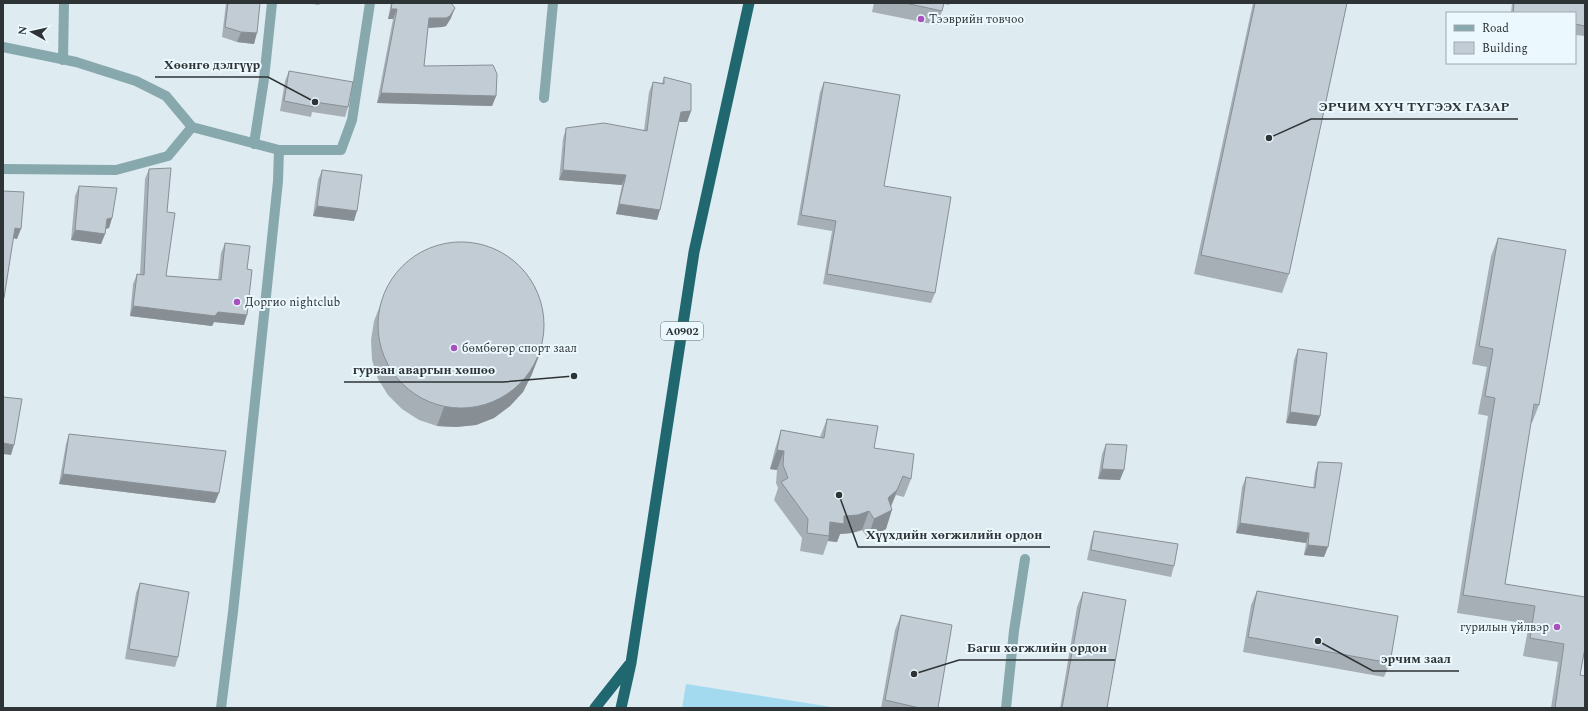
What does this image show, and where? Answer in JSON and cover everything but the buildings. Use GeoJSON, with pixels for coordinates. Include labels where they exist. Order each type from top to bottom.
{"type":"FeatureCollection","features":[{"type":"Feature","properties":{"kind":"highway","name":"A0902"},"geometry":{"type":"LineString","coordinates":[[621,708],[631,663],[694,252],[749,3]]}},
{"type":"Feature","properties":{"kind":"highway","name":"A0902"},"geometry":{"type":"LineString","coordinates":[[595,708],[631,663]]}},
{"type":"Feature","properties":{"kind":"street"},"geometry":{"type":"LineString","coordinates":[[63,60],[64,3]]}},
{"type":"Feature","properties":{"kind":"street"},"geometry":{"type":"LineString","coordinates":[[254,144],[264,79],[272,3]]}},
{"type":"Feature","properties":{"kind":"street"},"geometry":{"type":"LineString","coordinates":[[3,47],[76,62],[136,81],[166,96],[192,127],[279,150],[341,150],[352,120],[370,3]]}},
{"type":"Feature","properties":{"kind":"street"},"geometry":{"type":"LineString","coordinates":[[544,98],[553,3]]}},
{"type":"Feature","properties":{"kind":"street"},"geometry":{"type":"LineString","coordinates":[[3,169],[116,170],[168,156],[192,127]]}},
{"type":"Feature","properties":{"kind":"street"},"geometry":{"type":"LineString","coordinates":[[221,708],[237,573],[278,181],[279,150]]}},
{"type":"Feature","properties":{"kind":"street"},"geometry":{"type":"LineString","coordinates":[[1006,708],[1014,631],[1025,559]]}},
{"type":"Feature","properties":{"kind":"shaded area"},"geometry":{"type":"Polygon","coordinates":[[[686,684],[838,708],[682,708],[686,684]]]}},
{"type":"Feature","properties":{"kind":"place","name":"Тээврийн товчоо"},"geometry":{"type":"Point","coordinates":[921,19]}},
{"type":"Feature","properties":{"kind":"place","name":"Хөөнгө дэлгүүр"},"geometry":{"type":"Point","coordinates":[315,102]}},
{"type":"Feature","properties":{"kind":"place","name":"ЭРЧИМ ХҮЧ ТҮГЭЭХ ГАЗАР"},"geometry":{"type":"Point","coordinates":[1269,138]}},
{"type":"Feature","properties":{"kind":"place","name":"Доргио nightclub"},"geometry":{"type":"Point","coordinates":[237,302]}},
{"type":"Feature","properties":{"kind":"place","name":"бөмбөгөр спорт заал"},"geometry":{"type":"Point","coordinates":[454,348]}},
{"type":"Feature","properties":{"kind":"place","name":"гурван аваргын хөшөө"},"geometry":{"type":"Point","coordinates":[574,376]}},
{"type":"Feature","properties":{"kind":"place","name":"Хүүхдийн хөгжилийн ордон"},"geometry":{"type":"Point","coordinates":[839,495]}},
{"type":"Feature","properties":{"kind":"place","name":"гурилын үйлвэр"},"geometry":{"type":"Point","coordinates":[1557,627]}},
{"type":"Feature","properties":{"kind":"place","name":"эрчим заал"},"geometry":{"type":"Point","coordinates":[1318,641]}},
{"type":"Feature","properties":{"kind":"place","name":"Багш хөгжлийн ордон"},"geometry":{"type":"Point","coordinates":[914,674]}}]}
